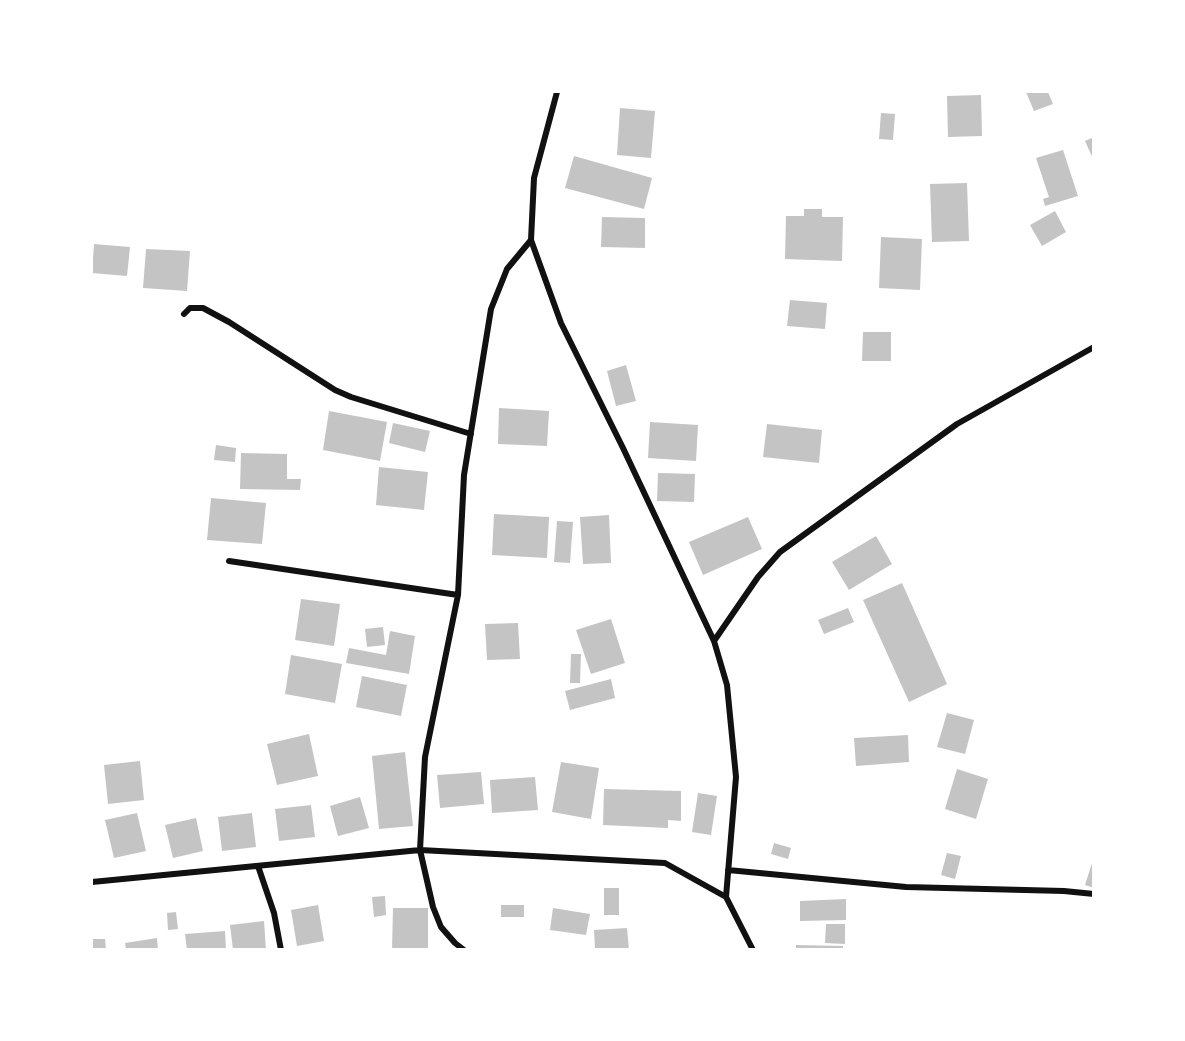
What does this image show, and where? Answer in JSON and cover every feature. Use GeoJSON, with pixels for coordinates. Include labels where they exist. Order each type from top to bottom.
{"type":"FeatureCollection","features":[{"type":"Feature","properties":{"kind":"street"},"geometry":{"type":"LineString","coordinates":[[557,92],[534,178],[531,240],[561,323],[714,641],[727,685],[736,777],[726,897],[753,950]]}},
{"type":"Feature","properties":{"kind":"street"},"geometry":{"type":"LineString","coordinates":[[464,950],[441,927],[420,850],[425,757],[458,595],[464,475],[491,309],[507,270],[531,240]]}},
{"type":"Feature","properties":{"kind":"street"},"geometry":{"type":"LineString","coordinates":[[184,314],[190,309],[203,308],[336,390],[351,397],[471,434]]}},
{"type":"Feature","properties":{"kind":"street"},"geometry":{"type":"LineString","coordinates":[[714,641],[758,577],[780,552],[957,424],[1094,347]]}},
{"type":"Feature","properties":{"kind":"street"},"geometry":{"type":"LineString","coordinates":[[229,561],[458,595]]}},
{"type":"Feature","properties":{"kind":"street"},"geometry":{"type":"LineString","coordinates":[[92,882],[420,850],[665,863],[726,897]]}},
{"type":"Feature","properties":{"kind":"street"},"geometry":{"type":"LineString","coordinates":[[258,866],[274,913],[281,950]]}},
{"type":"Feature","properties":{"kind":"street"},"geometry":{"type":"LineString","coordinates":[[728,870],[906,887],[1064,891],[1094,894]]}},
{"type":"Feature","properties":{"kind":"building"},"geometry":{"type":"Polygon","coordinates":[[[1026,92],[1048,92],[1053,104],[1034,111],[1026,92]]]}},
{"type":"Feature","properties":{"kind":"building"},"geometry":{"type":"Polygon","coordinates":[[[981,95],[982,136],[948,137],[947,96],[981,95]]]}},
{"type":"Feature","properties":{"kind":"building"},"geometry":{"type":"Polygon","coordinates":[[[620,108],[655,111],[651,158],[617,155],[620,108]]]}},
{"type":"Feature","properties":{"kind":"building"},"geometry":{"type":"Polygon","coordinates":[[[881,113],[895,114],[893,140],[879,139],[881,113]]]}},
{"type":"Feature","properties":{"kind":"building"},"geometry":{"type":"Polygon","coordinates":[[[1094,137],[1094,161],[1085,141],[1094,137]]]}},
{"type":"Feature","properties":{"kind":"building"},"geometry":{"type":"Polygon","coordinates":[[[1063,150],[1078,196],[1045,206],[1043,199],[1049,197],[1036,158],[1063,150]]]}},
{"type":"Feature","properties":{"kind":"building"},"geometry":{"type":"Polygon","coordinates":[[[574,156],[652,178],[644,209],[565,188],[574,156]]]}},
{"type":"Feature","properties":{"kind":"building"},"geometry":{"type":"Polygon","coordinates":[[[967,183],[969,241],[932,242],[930,184],[967,183]]]}},
{"type":"Feature","properties":{"kind":"building"},"geometry":{"type":"Polygon","coordinates":[[[804,209],[822,209],[822,217],[843,217],[842,261],[785,259],[786,216],[804,216],[804,209]]]}},
{"type":"Feature","properties":{"kind":"building"},"geometry":{"type":"Polygon","coordinates":[[[1055,211],[1066,232],[1042,246],[1030,225],[1055,211]]]}},
{"type":"Feature","properties":{"kind":"building"},"geometry":{"type":"Polygon","coordinates":[[[602,217],[645,218],[645,248],[601,247],[602,217]]]}},
{"type":"Feature","properties":{"kind":"building"},"geometry":{"type":"Polygon","coordinates":[[[881,237],[922,239],[920,290],[879,288],[881,237]]]}},
{"type":"Feature","properties":{"kind":"building"},"geometry":{"type":"Polygon","coordinates":[[[94,244],[130,247],[127,276],[92,273],[94,244]]]}},
{"type":"Feature","properties":{"kind":"building"},"geometry":{"type":"Polygon","coordinates":[[[146,249],[190,251],[187,291],[143,288],[146,249]]]}},
{"type":"Feature","properties":{"kind":"building"},"geometry":{"type":"Polygon","coordinates":[[[790,300],[827,303],[825,329],[787,326],[790,300]]]}},
{"type":"Feature","properties":{"kind":"building"},"geometry":{"type":"Polygon","coordinates":[[[863,332],[891,332],[891,361],[862,361],[863,332]]]}},
{"type":"Feature","properties":{"kind":"building"},"geometry":{"type":"Polygon","coordinates":[[[626,365],[636,401],[616,406],[607,371],[626,365]]]}},
{"type":"Feature","properties":{"kind":"building"},"geometry":{"type":"Polygon","coordinates":[[[499,408],[549,411],[547,446],[498,444],[499,408]]]}},
{"type":"Feature","properties":{"kind":"building"},"geometry":{"type":"Polygon","coordinates":[[[329,411],[387,422],[380,461],[323,450],[329,411]]]}},
{"type":"Feature","properties":{"kind":"building"},"geometry":{"type":"Polygon","coordinates":[[[650,422],[698,425],[696,461],[648,458],[650,422]]]}},
{"type":"Feature","properties":{"kind":"building"},"geometry":{"type":"Polygon","coordinates":[[[393,423],[430,431],[425,452],[389,443],[393,423]]]}},
{"type":"Feature","properties":{"kind":"building"},"geometry":{"type":"Polygon","coordinates":[[[767,424],[822,430],[819,463],[763,457],[767,424]]]}},
{"type":"Feature","properties":{"kind":"building"},"geometry":{"type":"Polygon","coordinates":[[[216,445],[236,448],[235,462],[214,460],[216,445]]]}},
{"type":"Feature","properties":{"kind":"building"},"geometry":{"type":"Polygon","coordinates":[[[241,453],[287,454],[287,479],[301,479],[300,490],[240,489],[241,453]]]}},
{"type":"Feature","properties":{"kind":"building"},"geometry":{"type":"Polygon","coordinates":[[[379,467],[428,472],[424,510],[376,505],[379,467]]]}},
{"type":"Feature","properties":{"kind":"building"},"geometry":{"type":"Polygon","coordinates":[[[658,473],[695,474],[694,502],[657,501],[658,473]]]}},
{"type":"Feature","properties":{"kind":"building"},"geometry":{"type":"Polygon","coordinates":[[[211,498],[266,503],[262,544],[207,540],[211,498]]]}},
{"type":"Feature","properties":{"kind":"building"},"geometry":{"type":"Polygon","coordinates":[[[494,514],[549,517],[547,558],[492,555],[494,514]]]}},
{"type":"Feature","properties":{"kind":"building"},"geometry":{"type":"Polygon","coordinates":[[[609,515],[611,563],[583,564],[580,517],[609,515]]]}},
{"type":"Feature","properties":{"kind":"building"},"geometry":{"type":"Polygon","coordinates":[[[748,517],[762,549],[703,575],[689,542],[748,517]]]}},
{"type":"Feature","properties":{"kind":"building"},"geometry":{"type":"Polygon","coordinates":[[[557,521],[573,522],[570,563],[554,562],[557,521]]]}},
{"type":"Feature","properties":{"kind":"building"},"geometry":{"type":"Polygon","coordinates":[[[876,536],[892,564],[849,590],[832,562],[876,536]]]}},
{"type":"Feature","properties":{"kind":"building"},"geometry":{"type":"Polygon","coordinates":[[[902,583],[947,684],[909,702],[863,600],[902,583]]]}},
{"type":"Feature","properties":{"kind":"building"},"geometry":{"type":"Polygon","coordinates":[[[301,599],[340,604],[334,646],[295,640],[301,599]]]}},
{"type":"Feature","properties":{"kind":"building"},"geometry":{"type":"Polygon","coordinates":[[[848,608],[854,622],[824,634],[818,620],[848,608]]]}},
{"type":"Feature","properties":{"kind":"building"},"geometry":{"type":"Polygon","coordinates":[[[611,619],[625,663],[591,674],[576,630],[611,619]]]}},
{"type":"Feature","properties":{"kind":"building"},"geometry":{"type":"Polygon","coordinates":[[[518,623],[520,659],[487,660],[485,624],[518,623]]]}},
{"type":"Feature","properties":{"kind":"building"},"geometry":{"type":"Polygon","coordinates":[[[383,627],[385,645],[367,647],[365,629],[383,627]]]}},
{"type":"Feature","properties":{"kind":"building"},"geometry":{"type":"Polygon","coordinates":[[[390,631],[415,636],[409,674],[346,663],[349,648],[386,655],[390,631]]]}},
{"type":"Feature","properties":{"kind":"building"},"geometry":{"type":"Polygon","coordinates":[[[571,654],[581,654],[580,683],[570,683],[571,654]]]}},
{"type":"Feature","properties":{"kind":"building"},"geometry":{"type":"Polygon","coordinates":[[[291,655],[342,664],[335,703],[285,694],[291,655]]]}},
{"type":"Feature","properties":{"kind":"building"},"geometry":{"type":"Polygon","coordinates":[[[362,676],[407,685],[401,716],[356,707],[362,676]]]}},
{"type":"Feature","properties":{"kind":"building"},"geometry":{"type":"Polygon","coordinates":[[[611,679],[615,698],[570,710],[565,691],[611,679]]]}},
{"type":"Feature","properties":{"kind":"building"},"geometry":{"type":"Polygon","coordinates":[[[947,713],[974,720],[965,754],[937,747],[947,713]]]}},
{"type":"Feature","properties":{"kind":"building"},"geometry":{"type":"Polygon","coordinates":[[[309,734],[318,776],[277,785],[267,744],[309,734]]]}},
{"type":"Feature","properties":{"kind":"building"},"geometry":{"type":"Polygon","coordinates":[[[908,735],[909,762],[856,766],[854,738],[908,735]]]}},
{"type":"Feature","properties":{"kind":"building"},"geometry":{"type":"Polygon","coordinates":[[[405,752],[413,826],[379,829],[372,756],[405,752]]]}},
{"type":"Feature","properties":{"kind":"building"},"geometry":{"type":"Polygon","coordinates":[[[140,761],[144,800],[108,804],[104,765],[140,761]]]}},
{"type":"Feature","properties":{"kind":"building"},"geometry":{"type":"Polygon","coordinates":[[[561,762],[599,768],[591,819],[552,812],[561,762]]]}},
{"type":"Feature","properties":{"kind":"building"},"geometry":{"type":"Polygon","coordinates":[[[957,769],[988,779],[976,819],[945,809],[957,769]]]}},
{"type":"Feature","properties":{"kind":"building"},"geometry":{"type":"Polygon","coordinates":[[[481,772],[484,804],[440,808],[437,775],[481,772]]]}},
{"type":"Feature","properties":{"kind":"building"},"geometry":{"type":"Polygon","coordinates":[[[535,777],[538,810],[492,813],[490,780],[535,777]]]}},
{"type":"Feature","properties":{"kind":"building"},"geometry":{"type":"Polygon","coordinates":[[[604,789],[681,791],[681,821],[668,820],[668,828],[603,825],[604,789]]]}},
{"type":"Feature","properties":{"kind":"building"},"geometry":{"type":"Polygon","coordinates":[[[698,793],[717,796],[711,835],[692,832],[698,793]]]}},
{"type":"Feature","properties":{"kind":"building"},"geometry":{"type":"Polygon","coordinates":[[[360,797],[369,828],[338,836],[330,806],[360,797]]]}},
{"type":"Feature","properties":{"kind":"building"},"geometry":{"type":"Polygon","coordinates":[[[311,805],[315,837],[279,841],[275,809],[311,805]]]}},
{"type":"Feature","properties":{"kind":"building"},"geometry":{"type":"Polygon","coordinates":[[[137,813],[146,851],[114,858],[105,820],[137,813]]]}},
{"type":"Feature","properties":{"kind":"building"},"geometry":{"type":"Polygon","coordinates":[[[252,813],[256,847],[222,851],[218,817],[252,813]]]}},
{"type":"Feature","properties":{"kind":"building"},"geometry":{"type":"Polygon","coordinates":[[[196,818],[203,851],[173,858],[165,825],[196,818]]]}},
{"type":"Feature","properties":{"kind":"building"},"geometry":{"type":"Polygon","coordinates":[[[774,843],[791,848],[788,859],[771,854],[774,843]]]}},
{"type":"Feature","properties":{"kind":"building"},"geometry":{"type":"Polygon","coordinates":[[[947,853],[961,856],[955,879],[941,875],[947,853]]]}},
{"type":"Feature","properties":{"kind":"building"},"geometry":{"type":"Polygon","coordinates":[[[1094,860],[1094,888],[1085,885],[1094,860]]]}},
{"type":"Feature","properties":{"kind":"building"},"geometry":{"type":"Polygon","coordinates":[[[604,888],[619,888],[619,915],[604,915],[604,888]]]}},
{"type":"Feature","properties":{"kind":"building"},"geometry":{"type":"Polygon","coordinates":[[[385,896],[386,915],[374,917],[372,897],[385,896]]]}},
{"type":"Feature","properties":{"kind":"building"},"geometry":{"type":"Polygon","coordinates":[[[846,899],[846,920],[800,921],[800,901],[846,899]]]}},
{"type":"Feature","properties":{"kind":"building"},"geometry":{"type":"Polygon","coordinates":[[[318,905],[324,941],[297,946],[291,910],[318,905]]]}},
{"type":"Feature","properties":{"kind":"building"},"geometry":{"type":"Polygon","coordinates":[[[501,905],[524,905],[524,917],[501,917],[501,905]]]}},
{"type":"Feature","properties":{"kind":"building"},"geometry":{"type":"Polygon","coordinates":[[[393,908],[428,908],[428,950],[392,950],[393,908]]]}},
{"type":"Feature","properties":{"kind":"building"},"geometry":{"type":"Polygon","coordinates":[[[553,908],[590,914],[586,935],[550,930],[553,908]]]}},
{"type":"Feature","properties":{"kind":"building"},"geometry":{"type":"Polygon","coordinates":[[[176,912],[178,929],[168,930],[167,913],[176,912]]]}},
{"type":"Feature","properties":{"kind":"building"},"geometry":{"type":"Polygon","coordinates":[[[264,921],[266,950],[233,950],[230,925],[264,921]]]}},
{"type":"Feature","properties":{"kind":"building"},"geometry":{"type":"Polygon","coordinates":[[[826,924],[845,924],[845,944],[825,943],[826,924]]]}},
{"type":"Feature","properties":{"kind":"building"},"geometry":{"type":"Polygon","coordinates":[[[627,928],[629,950],[595,950],[594,930],[627,928]]]}},
{"type":"Feature","properties":{"kind":"building"},"geometry":{"type":"Polygon","coordinates":[[[225,931],[226,950],[187,950],[185,934],[225,931]]]}},
{"type":"Feature","properties":{"kind":"building"},"geometry":{"type":"Polygon","coordinates":[[[157,938],[158,950],[126,950],[125,943],[157,938]]]}},
{"type":"Feature","properties":{"kind":"building"},"geometry":{"type":"Polygon","coordinates":[[[92,939],[105,939],[106,950],[92,950],[92,939]]]}},
{"type":"Feature","properties":{"kind":"building"},"geometry":{"type":"Polygon","coordinates":[[[796,945],[843,946],[843,950],[796,950],[796,945]]]}}]}
